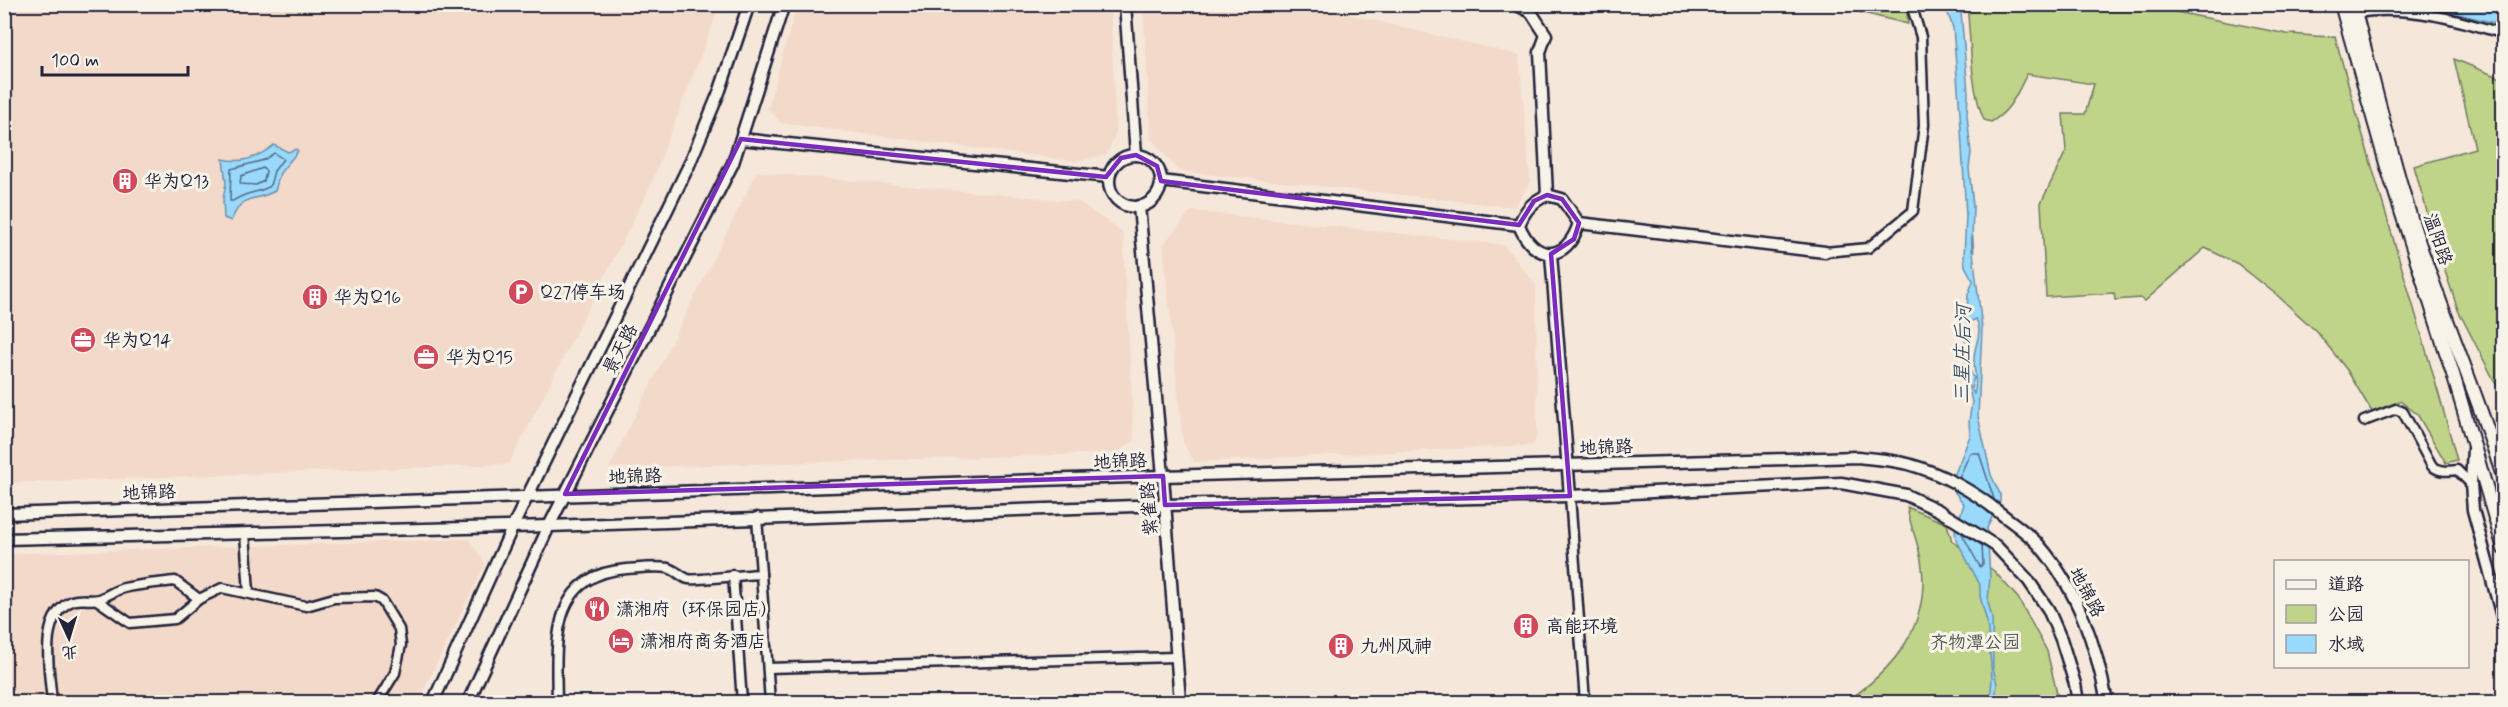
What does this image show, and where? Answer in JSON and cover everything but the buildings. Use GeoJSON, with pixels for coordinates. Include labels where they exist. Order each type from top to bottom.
{"type":"FeatureCollection","features":[{"type":"Feature","properties":{"kind":"main road","name":"温阳路"},"geometry":{"type":"LineString","coordinates":[[2341,4],[2390,177],[2504,549]]}},
{"type":"Feature","properties":{"kind":"main road","name":"温阳路"},"geometry":{"type":"LineString","coordinates":[[2355,9],[2414,227],[2490,433],[2504,480]]}},
{"type":"Feature","properties":{"kind":"street","name":"景天路"},"geometry":{"type":"LineString","coordinates":[[433,702],[513,526],[688,165],[720,90],[749,4]]}},
{"type":"Feature","properties":{"kind":"street","name":"景天路"},"geometry":{"type":"LineString","coordinates":[[468,702],[549,526],[733,163],[784,4]]}},
{"type":"Feature","properties":{"kind":"street"},"geometry":{"type":"LineString","coordinates":[[1125,4],[1136,155]]}},
{"type":"Feature","properties":{"kind":"street"},"geometry":{"type":"LineString","coordinates":[[1515,4],[1531,12],[1546,35],[1540,52],[1547,195]]}},
{"type":"Feature","properties":{"kind":"street"},"geometry":{"type":"LineString","coordinates":[[1579,223],[1574,239],[1564,250],[1551,254],[1537,250],[1524,239],[1519,225],[1523,214],[1534,201],[1547,195],[1562,199],[1579,223],[1825,252],[1868,248],[1913,211],[1924,125],[1921,37],[1911,4]]}},
{"type":"Feature","properties":{"kind":"street"},"geometry":{"type":"LineString","coordinates":[[2355,9],[2449,18],[2504,34]]}},
{"type":"Feature","properties":{"kind":"street"},"geometry":{"type":"LineString","coordinates":[[741,138],[1109,177]]}},
{"type":"Feature","properties":{"kind":"street"},"geometry":{"type":"LineString","coordinates":[[1136,155],[1144,156],[1157,166],[1161,181],[1155,198],[1139,206],[1123,204],[1117,199],[1112,193],[1109,177],[1111,170],[1121,158],[1136,155]]}},
{"type":"Feature","properties":{"kind":"street"},"geometry":{"type":"LineString","coordinates":[[1161,181],[1519,225]]}},
{"type":"Feature","properties":{"kind":"street","name":"紫雀路"},"geometry":{"type":"LineString","coordinates":[[1139,206],[1180,702]]}},
{"type":"Feature","properties":{"kind":"street"},"geometry":{"type":"LineString","coordinates":[[1551,254],[1585,702]]}},
{"type":"Feature","properties":{"kind":"street"},"geometry":{"type":"LineString","coordinates":[[2364,421],[2388,410],[2396,409],[2403,412],[2432,466],[2438,470],[2457,470],[2471,484]]}},
{"type":"Feature","properties":{"kind":"street","name":"温阳路"},"geometry":{"type":"LineString","coordinates":[[2474,445],[2471,484],[2474,510],[2504,624]]}},
{"type":"Feature","properties":{"kind":"street","name":"地锦路"},"geometry":{"type":"LineString","coordinates":[[4,514],[565,494],[1858,457],[1908,465],[1936,476],[1982,499],[2038,544],[2067,583],[2086,622],[2096,652],[2106,702]]}},
{"type":"Feature","properties":{"kind":"street"},"geometry":{"type":"LineString","coordinates":[[4,539],[549,526],[1165,505],[1570,496],[1840,483],[1906,495],[1956,520],[1996,546],[2009,558],[2048,609],[2061,639],[2078,702]]}},
{"type":"Feature","properties":{"kind":"street"},"geometry":{"type":"LineString","coordinates":[[757,518],[770,702]]}},
{"type":"Feature","properties":{"kind":"street"},"geometry":{"type":"LineString","coordinates":[[245,533],[249,592]]}},
{"type":"Feature","properties":{"kind":"street"},"geometry":{"type":"LineString","coordinates":[[557,702],[558,626],[565,606],[575,592],[588,581],[604,572],[643,568],[668,568],[688,579],[761,574]]}},
{"type":"Feature","properties":{"kind":"street"},"geometry":{"type":"LineString","coordinates":[[733,575],[742,702]]}},
{"type":"Feature","properties":{"kind":"street"},"geometry":{"type":"LineString","coordinates":[[52,702],[48,646],[51,626],[61,608],[73,601],[97,600],[122,588],[175,581],[199,599]]}},
{"type":"Feature","properties":{"kind":"street"},"geometry":{"type":"LineString","coordinates":[[97,600],[130,622],[176,619],[199,599],[222,588],[306,606],[334,598],[375,597],[382,601],[399,629],[401,645],[395,673],[377,702]]}},
{"type":"Feature","properties":{"kind":"street"},"geometry":{"type":"LineString","coordinates":[[768,668],[1176,657]]}},
{"type":"Feature","properties":{"kind":"highlighted area"},"geometry":{"type":"Polygon","coordinates":[[[741,139],[1106,177],[1121,158],[1136,155],[1157,166],[1161,181],[1519,225],[1534,201],[1547,195],[1562,199],[1579,223],[1574,239],[1551,254],[1570,496],[1165,505],[1163,476],[565,494],[741,139]]]}},
{"type":"Feature","properties":{"kind":"shaded area"},"geometry":{"type":"Polygon","coordinates":[[[797,4],[1110,5],[1116,133],[1106,155],[1074,161],[781,123],[768,108],[797,4]]]}},
{"type":"Feature","properties":{"kind":"shaded area"},"geometry":{"type":"Polygon","coordinates":[[[4,5],[720,5],[649,189],[509,464],[5,483],[4,5]]]}},
{"type":"Feature","properties":{"kind":"shaded area"},"geometry":{"type":"Polygon","coordinates":[[[1143,5],[1309,5],[1519,55],[1530,182],[1514,207],[1179,171],[1151,139],[1143,5]]]}},
{"type":"Feature","properties":{"kind":"shaded area"},"geometry":{"type":"Polygon","coordinates":[[[757,172],[1079,202],[1123,233],[1134,441],[1115,453],[609,468],[757,172]]]}},
{"type":"Feature","properties":{"kind":"shaded area"},"geometry":{"type":"Polygon","coordinates":[[[1191,211],[1504,245],[1536,285],[1537,436],[1533,445],[1194,462],[1183,442],[1163,245],[1191,211]]]}},
{"type":"Feature","properties":{"kind":"shaded area"},"geometry":{"type":"Polygon","coordinates":[[[469,539],[485,564],[418,702],[5,702],[4,554],[469,539]]]}},
{"type":"Feature","properties":{"kind":"green space"},"geometry":{"type":"Polygon","coordinates":[[[1830,5],[1906,5],[1908,24],[1830,5]]]}},
{"type":"Feature","properties":{"kind":"green space"},"geometry":{"type":"Polygon","coordinates":[[[1967,5],[2141,5],[2287,34],[2335,36],[2457,460],[2446,463],[2417,414],[2400,401],[2372,412],[2347,370],[2317,332],[2278,296],[2238,264],[2205,248],[2145,301],[2140,298],[2115,300],[2114,293],[2046,297],[2041,203],[2066,151],[2063,114],[2085,114],[2094,84],[2027,74],[2004,113],[1991,122],[1984,120],[1976,93],[1967,5]]]}},
{"type":"Feature","properties":{"kind":"green space"},"geometry":{"type":"Polygon","coordinates":[[[2454,59],[2503,79],[2503,403],[2501,394],[2458,310],[2414,166],[2475,148],[2454,59]]]}},
{"type":"Feature","properties":{"kind":"green space","name":"齐物潭公园"},"geometry":{"type":"Polygon","coordinates":[[[1907,507],[1947,524],[1952,541],[1994,571],[2018,598],[2047,651],[2059,702],[1846,702],[1864,689],[1894,659],[1915,624],[1921,604],[1923,583],[1920,553],[1907,507]]]}},
{"type":"Feature","properties":{"kind":"water"},"geometry":{"type":"Polygon","coordinates":[[[1945,5],[1959,5],[1961,12],[1971,153],[1969,168],[1973,206],[1972,244],[1982,328],[1978,416],[1991,475],[2000,494],[2000,501],[1987,528],[1990,576],[1988,602],[1992,618],[1993,668],[1997,684],[1995,702],[1990,702],[1992,678],[1989,641],[1980,585],[1956,539],[1955,531],[1964,504],[1953,490],[1952,481],[1970,436],[1969,421],[1972,402],[1965,370],[1965,340],[1968,295],[1973,281],[1965,266],[1964,256],[1966,216],[1953,28],[1945,5]],[[1976,319],[1970,322],[1968,335],[1968,360],[1974,378],[1971,388],[1974,394],[1976,382],[1974,355],[1979,334],[1976,319]]]}},
{"type":"Feature","properties":{"kind":"water"},"geometry":{"type":"Polygon","coordinates":[[[2421,5],[2503,5],[2503,25],[2421,5]]]}},
{"type":"Feature","properties":{"kind":"water"},"geometry":{"type":"Polygon","coordinates":[[[274,145],[288,152],[296,149],[298,151],[280,173],[275,191],[244,202],[231,221],[224,218],[223,199],[226,183],[223,159],[237,161],[250,158],[274,145]]]}},
{"type":"Feature","properties":{"kind":"waterway","name":"三星庄后河"},"geometry":{"type":"LineString","coordinates":[[1972,237],[1973,251]]}},
{"type":"Feature","properties":{"kind":"place","name":"华为Q13"},"geometry":{"type":"Point","coordinates":[125,181]}},
{"type":"Feature","properties":{"kind":"place","name":"Q27停车场"},"geometry":{"type":"Point","coordinates":[521,292]}},
{"type":"Feature","properties":{"kind":"place","name":"华为Q16"},"geometry":{"type":"Point","coordinates":[315,297]}},
{"type":"Feature","properties":{"kind":"place","name":"华为Q14"},"geometry":{"type":"Point","coordinates":[83,340]}},
{"type":"Feature","properties":{"kind":"place","name":"华为Q15"},"geometry":{"type":"Point","coordinates":[426,357]}},
{"type":"Feature","properties":{"kind":"place","name":"潇湘府（环保园店）"},"geometry":{"type":"Point","coordinates":[597,609]}},
{"type":"Feature","properties":{"kind":"place","name":"高能环境"},"geometry":{"type":"Point","coordinates":[1526,626]}},
{"type":"Feature","properties":{"kind":"place","name":"潇湘府商务酒店"},"geometry":{"type":"Point","coordinates":[621,641]}},
{"type":"Feature","properties":{"kind":"place","name":"九州风神"},"geometry":{"type":"Point","coordinates":[1341,646]}}]}
